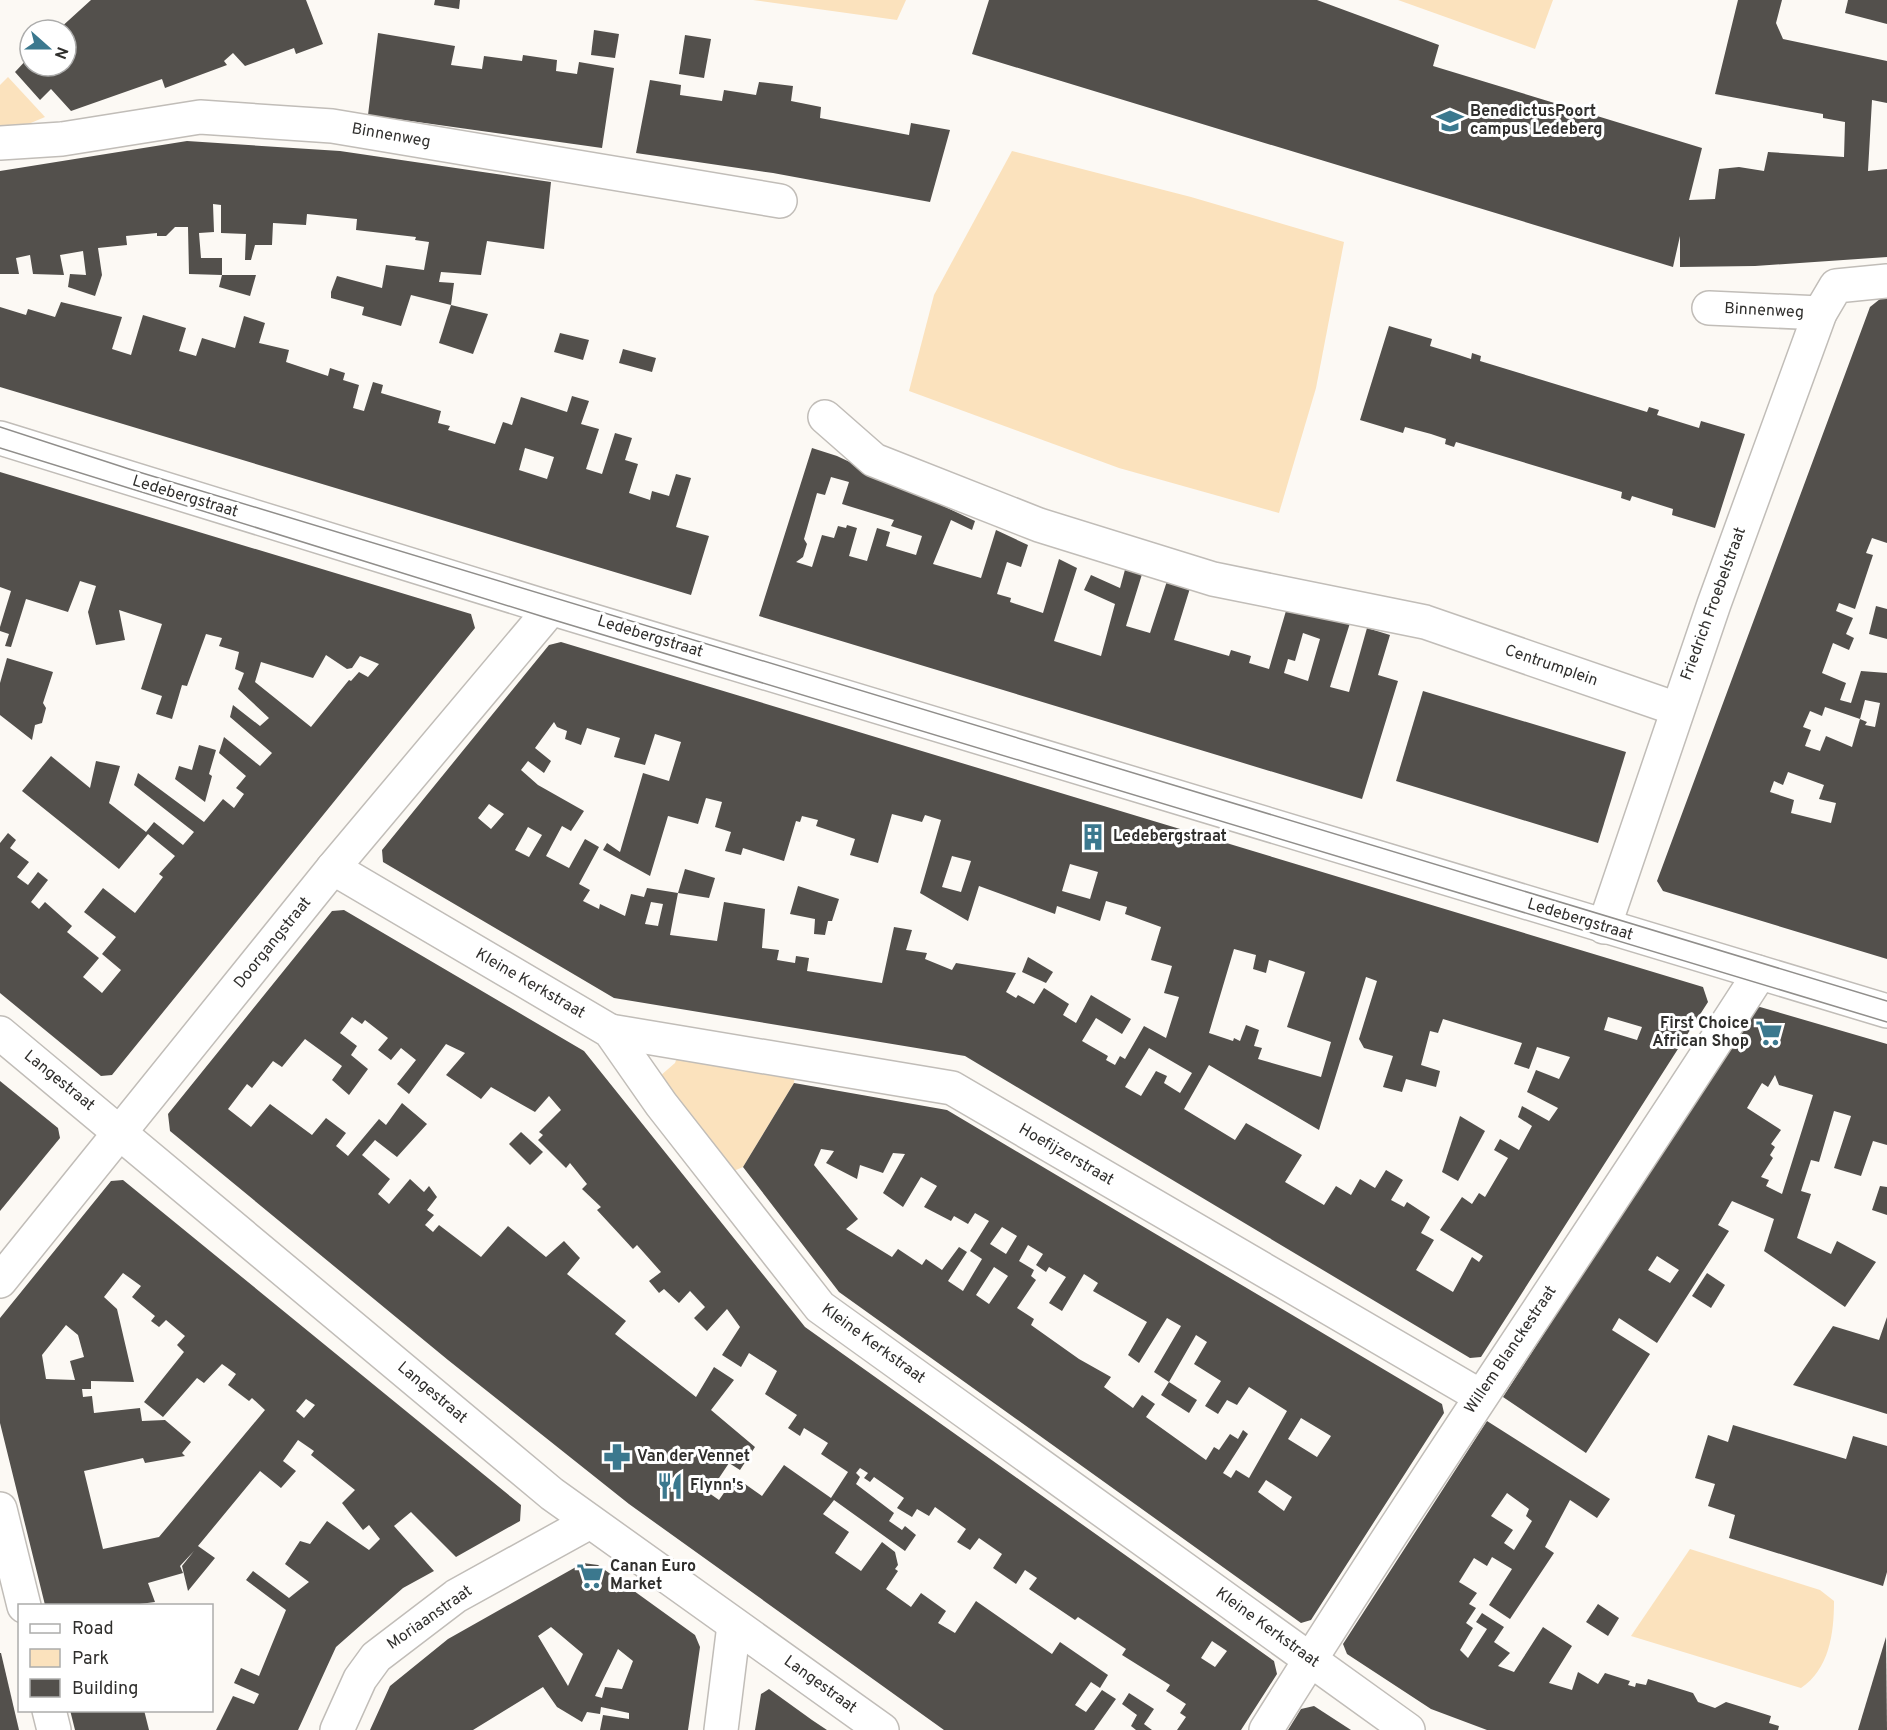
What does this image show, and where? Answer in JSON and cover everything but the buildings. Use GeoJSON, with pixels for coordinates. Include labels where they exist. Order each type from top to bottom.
{"type":"FeatureCollection","features":[{"type":"Feature","properties":{"kind":"street","name":"Binnenweg"},"geometry":{"type":"LineString","coordinates":[[0,143],[62,139],[200,117],[332,126],[780,201]]}},
{"type":"Feature","properties":{"kind":"street","name":"Binnenweg"},"geometry":{"type":"LineString","coordinates":[[1708,308],[1828,300],[1887,281]]}},
{"type":"Feature","properties":{"kind":"street","name":"Friedrich Froebelstraat"},"geometry":{"type":"LineString","coordinates":[[1604,927],[1714,604],[1828,300]]}},
{"type":"Feature","properties":{"kind":"street","name":"Centrumplein"},"geometry":{"type":"LineString","coordinates":[[825,417],[874,460],[1039,525],[1213,579],[1425,622],[1677,709]]}},
{"type":"Feature","properties":{"kind":"street","name":"Ledebergstraat"},"geometry":{"type":"LineString","coordinates":[[0,438],[547,607],[1887,1011]]}},
{"type":"Feature","properties":{"kind":"street","name":"Doorgangstraat"},"geometry":{"type":"LineString","coordinates":[[0,1281],[119,1130],[333,868],[544,617],[547,607]]}},
{"type":"Feature","properties":{"kind":"street","name":"Kleine Kerkstraat"},"geometry":{"type":"LineString","coordinates":[[333,868],[610,1031],[661,1104],[820,1307],[1408,1730]]}},
{"type":"Feature","properties":{"kind":"street","name":"Willem Blanckestraat"},"geometry":{"type":"LineString","coordinates":[[1266,1730],[1480,1396],[1679,1098],[1754,982],[1757,972]]}},
{"type":"Feature","properties":{"kind":"street","name":"Hoefijzerstraat"},"geometry":{"type":"LineString","coordinates":[[610,1031],[952,1088],[1480,1396]]}},
{"type":"Feature","properties":{"kind":"street","name":"Langestraat"},"geometry":{"type":"LineString","coordinates":[[0,1033],[588,1523],[882,1730]]}},
{"type":"Feature","properties":{"kind":"street"},"geometry":{"type":"LineString","coordinates":[[0,1509],[24,1604]]}},
{"type":"Feature","properties":{"kind":"street","name":"Moriaanstraat"},"geometry":{"type":"LineString","coordinates":[[337,1730],[360,1679],[376,1657],[456,1596],[588,1523]]}},
{"type":"Feature","properties":{"kind":"street"},"geometry":{"type":"LineString","coordinates":[[721,1730],[734,1625]]}},
{"type":"Feature","properties":{"kind":"street"},"geometry":{"type":"LineString","coordinates":[[50,1712],[54,1730]]}},
{"type":"Feature","properties":{"kind":"green space"},"geometry":{"type":"Polygon","coordinates":[[[753,0],[906,0],[897,20],[753,0]]]}},
{"type":"Feature","properties":{"kind":"green space"},"geometry":{"type":"Polygon","coordinates":[[[1398,0],[1553,0],[1535,49],[1398,0]]]}},
{"type":"Feature","properties":{"kind":"green space"},"geometry":{"type":"Polygon","coordinates":[[[8,77],[45,117],[26,125],[0,125],[0,85],[8,77]]]}},
{"type":"Feature","properties":{"kind":"green space"},"geometry":{"type":"Polygon","coordinates":[[[1012,151],[1191,197],[1344,242],[1316,388],[1279,513],[1119,468],[909,391],[934,295],[1012,151]]]}},
{"type":"Feature","properties":{"kind":"green space"},"geometry":{"type":"Polygon","coordinates":[[[678,1055],[795,1073],[794,1083],[743,1167],[724,1175],[652,1083],[675,1063],[678,1055]]]}},
{"type":"Feature","properties":{"kind":"green space"},"geometry":{"type":"Polygon","coordinates":[[[1690,1549],[1820,1590],[1834,1601],[1831,1638],[1824,1661],[1818,1671],[1801,1688],[1631,1636],[1690,1549]]]}},
{"type":"Feature","properties":{"kind":"tram line"},"geometry":{"type":"LineString","coordinates":[[0,427],[129,469],[1887,1001]]}},
{"type":"Feature","properties":{"kind":"tram line"},"geometry":{"type":"LineString","coordinates":[[0,448],[544,617],[1887,1022]]}},
{"type":"Feature","properties":{"kind":"place","name":"BenedictusPoort campus Ledeberg"},"geometry":{"type":"Point","coordinates":[1450,121]}},
{"type":"Feature","properties":{"kind":"place","name":"Ledebergstraat"},"geometry":{"type":"Point","coordinates":[1093,837]}},
{"type":"Feature","properties":{"kind":"place","name":"First Choice African Shop"},"geometry":{"type":"Point","coordinates":[1769,1033]}},
{"type":"Feature","properties":{"kind":"place","name":"Van der Vennet"},"geometry":{"type":"Point","coordinates":[617,1457]}},
{"type":"Feature","properties":{"kind":"place","name":"Flynn's"},"geometry":{"type":"Point","coordinates":[670,1486]}},
{"type":"Feature","properties":{"kind":"place","name":"Canan Euro Market"},"geometry":{"type":"Point","coordinates":[590,1576]}}]}
